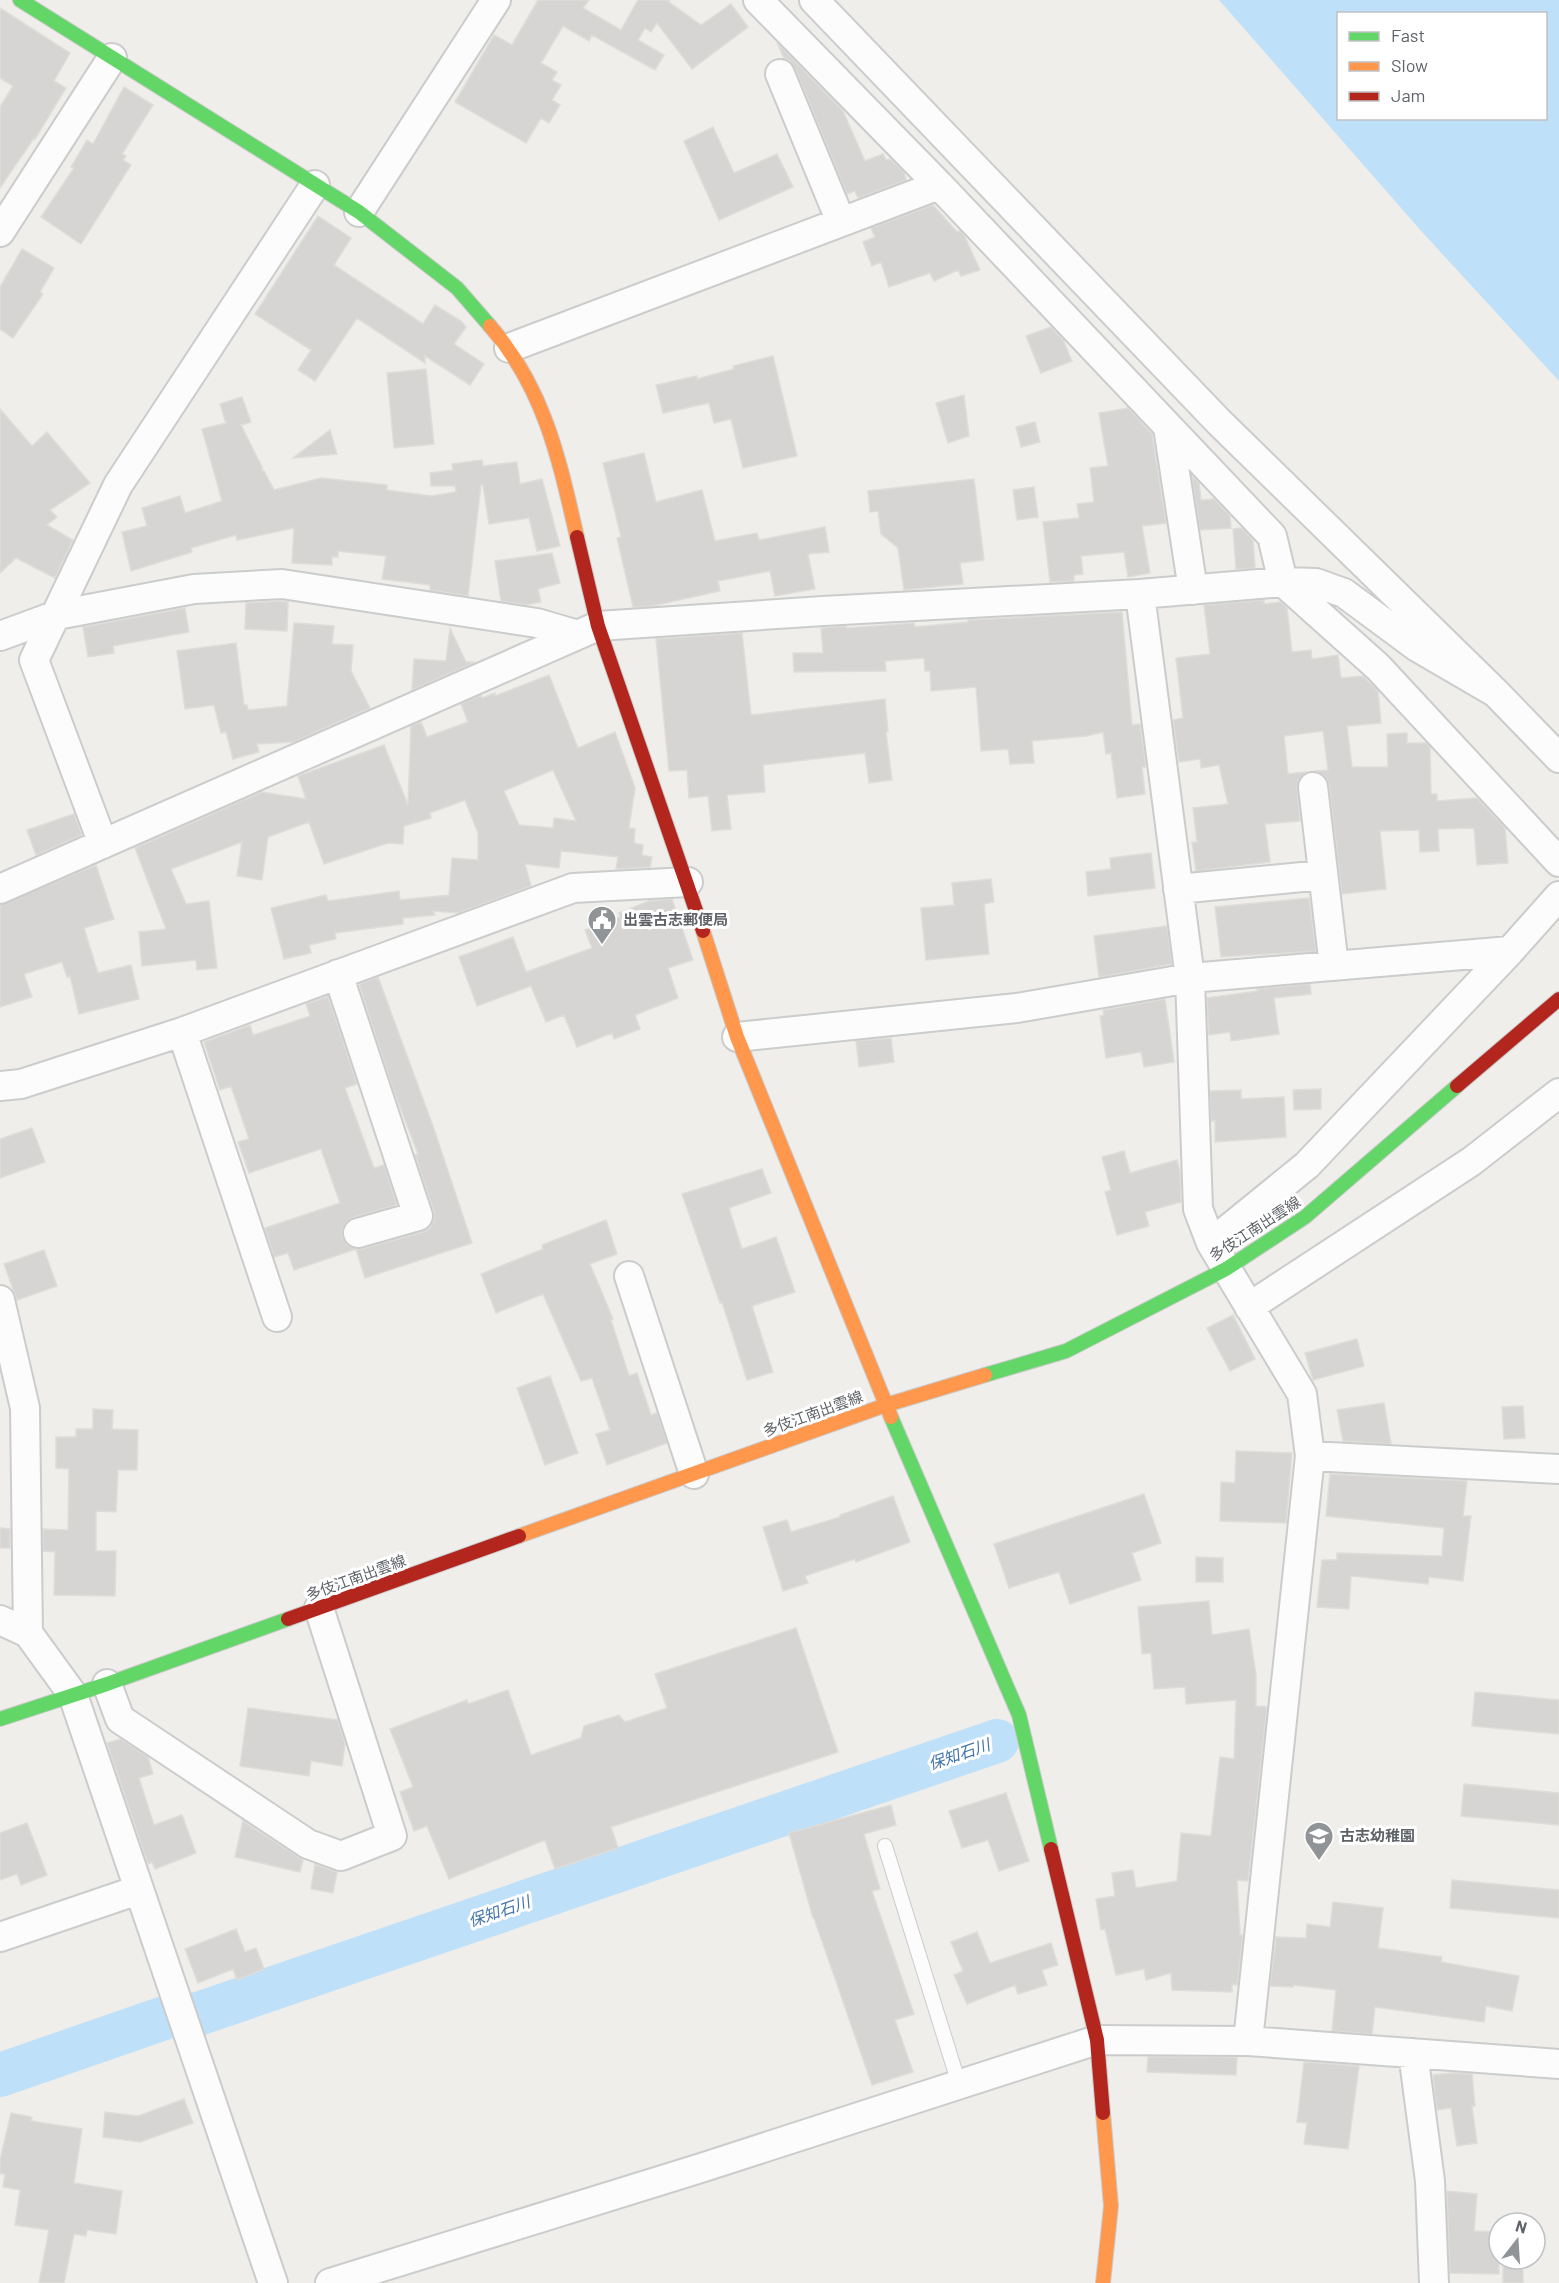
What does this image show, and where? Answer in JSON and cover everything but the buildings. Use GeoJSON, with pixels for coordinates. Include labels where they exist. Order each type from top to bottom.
{"type":"FeatureCollection","features":[{"type":"Feature","properties":{"kind":"street"},"geometry":{"type":"LineString","coordinates":[[20,0],[359,212],[457,288],[509,348],[537,397],[560,464],[588,631],[688,882],[737,1036],[886,1405],[1018,1714],[1097,2040],[1111,2205],[1103,2283]]}},
{"type":"Feature","properties":{"kind":"street"},"geometry":{"type":"LineString","coordinates":[[359,212],[496,0]]}},
{"type":"Feature","properties":{"kind":"street"},"geometry":{"type":"LineString","coordinates":[[758,0],[939,185],[1272,536],[1283,582],[1378,667],[1559,862]]}},
{"type":"Feature","properties":{"kind":"street"},"geometry":{"type":"LineString","coordinates":[[814,0],[1219,422],[1497,693],[1559,758]]}},
{"type":"Feature","properties":{"kind":"street"},"geometry":{"type":"LineString","coordinates":[[0,232],[112,57]]}},
{"type":"Feature","properties":{"kind":"street"},"geometry":{"type":"LineString","coordinates":[[780,74],[841,222]]}},
{"type":"Feature","properties":{"kind":"street"},"geometry":{"type":"LineString","coordinates":[[103,844],[34,660],[118,485],[315,185]]}},
{"type":"Feature","properties":{"kind":"street"},"geometry":{"type":"LineString","coordinates":[[509,348],[939,185]]}},
{"type":"Feature","properties":{"kind":"street"},"geometry":{"type":"LineString","coordinates":[[1168,427],[1193,590]]}},
{"type":"Feature","properties":{"kind":"street"},"geometry":{"type":"LineString","coordinates":[[0,636],[57,615],[194,589],[282,584],[588,631],[834,611],[1140,594],[1283,582],[1316,583],[1344,593],[1418,646],[1497,693]]}},
{"type":"Feature","properties":{"kind":"street"},"geometry":{"type":"LineString","coordinates":[[1140,594],[1190,978],[1198,1209],[1211,1243],[1302,1394],[1310,1456],[1248,2041]]}},
{"type":"Feature","properties":{"kind":"street"},"geometry":{"type":"LineString","coordinates":[[0,889],[588,631]]}},
{"type":"Feature","properties":{"kind":"street"},"geometry":{"type":"LineString","coordinates":[[1313,787],[1334,966]]}},
{"type":"Feature","properties":{"kind":"street"},"geometry":{"type":"LineString","coordinates":[[1178,889],[1323,875]]}},
{"type":"Feature","properties":{"kind":"street"},"geometry":{"type":"LineString","coordinates":[[0,1086],[21,1084],[182,1032],[573,888],[688,882]]}},
{"type":"Feature","properties":{"kind":"street"},"geometry":{"type":"LineString","coordinates":[[1211,1243],[1307,1165],[1510,951],[1559,896]]}},
{"type":"Feature","properties":{"kind":"street"},"geometry":{"type":"LineString","coordinates":[[737,1036],[1017,1008],[1190,978],[1510,951]]}},
{"type":"Feature","properties":{"kind":"street"},"geometry":{"type":"LineString","coordinates":[[339,974],[418,1216],[358,1233]]}},
{"type":"Feature","properties":{"kind":"street","name":"多伎江南出雲線"},"geometry":{"type":"LineString","coordinates":[[0,1719],[107,1684],[886,1405],[1066,1351],[1226,1269],[1305,1217],[1559,999]]}},
{"type":"Feature","properties":{"kind":"street"},"geometry":{"type":"LineString","coordinates":[[182,1032],[277,1317]]}},
{"type":"Feature","properties":{"kind":"street"},"geometry":{"type":"LineString","coordinates":[[1249,1307],[1472,1161],[1559,1093]]}},
{"type":"Feature","properties":{"kind":"street"},"geometry":{"type":"LineString","coordinates":[[629,1276],[694,1474]]}},
{"type":"Feature","properties":{"kind":"street"},"geometry":{"type":"LineString","coordinates":[[0,1300],[25,1408],[28,1633]]}},
{"type":"Feature","properties":{"kind":"street"},"geometry":{"type":"LineString","coordinates":[[1310,1456],[1559,1469]]}},
{"type":"Feature","properties":{"kind":"street"},"geometry":{"type":"LineString","coordinates":[[107,1684],[120,1719],[308,1844],[341,1856],[392,1836],[319,1608]]}},
{"type":"Feature","properties":{"kind":"street"},"geometry":{"type":"LineString","coordinates":[[0,1620],[28,1633],[73,1695],[273,2283]]}},
{"type":"Feature","properties":{"kind":"street"},"geometry":{"type":"LineString","coordinates":[[0,1937],[138,1890]]}},
{"type":"Feature","properties":{"kind":"street"},"geometry":{"type":"LineString","coordinates":[[330,2283],[701,2168],[1097,2040],[1248,2041],[1413,2054],[1559,2062]]}},
{"type":"Feature","properties":{"kind":"street"},"geometry":{"type":"LineString","coordinates":[[1413,2054],[1430,2181],[1434,2283]]}},
{"type":"Feature","properties":{"kind":"lane"},"geometry":{"type":"LineString","coordinates":[[885,1846],[959,2084]]}},
{"type":"Feature","properties":{"kind":"water"},"geometry":{"type":"Polygon","coordinates":[[[1219,0],[1559,0],[1559,381],[1423,233],[1219,0]]]}},
{"type":"Feature","properties":{"kind":"waterway","name":"保知石川"},"geometry":{"type":"LineString","coordinates":[[0,2075],[170,2016],[198,2014],[997,1741]]}},
{"type":"Feature","properties":{"kind":"traffic: fast"},"geometry":{"type":"LineString","coordinates":[[20,0],[359,212],[457,288],[490,326]]}},
{"type":"Feature","properties":{"kind":"traffic: fast"},"geometry":{"type":"LineString","coordinates":[[985,1375],[1066,1351],[1226,1269],[1305,1217],[1457,1086]]}},
{"type":"Feature","properties":{"kind":"traffic: fast"},"geometry":{"type":"LineString","coordinates":[[891,1417],[1019,1715],[1051,1849]]}},
{"type":"Feature","properties":{"kind":"traffic: fast"},"geometry":{"type":"LineString","coordinates":[[0,1719],[107,1684],[288,1619]]}},
{"type":"Feature","properties":{"kind":"traffic: slow"},"geometry":{"type":"LineString","coordinates":[[490,326],[509,350],[537,399],[556,452],[577,537]]}},
{"type":"Feature","properties":{"kind":"traffic: slow"},"geometry":{"type":"LineString","coordinates":[[703,931],[737,1037],[891,1417]]}},
{"type":"Feature","properties":{"kind":"traffic: slow"},"geometry":{"type":"LineString","coordinates":[[519,1536],[886,1405],[985,1375]]}},
{"type":"Feature","properties":{"kind":"traffic: slow"},"geometry":{"type":"LineString","coordinates":[[1103,2113],[1111,2206],[1103,2283]]}},
{"type":"Feature","properties":{"kind":"traffic: jam"},"geometry":{"type":"LineString","coordinates":[[577,537],[598,626],[703,931]]}},
{"type":"Feature","properties":{"kind":"traffic: jam"},"geometry":{"type":"LineString","coordinates":[[1457,1086],[1559,999]]}},
{"type":"Feature","properties":{"kind":"traffic: jam"},"geometry":{"type":"LineString","coordinates":[[288,1619],[519,1536]]}},
{"type":"Feature","properties":{"kind":"traffic: jam"},"geometry":{"type":"LineString","coordinates":[[1051,1849],[1097,2040],[1103,2113]]}},
{"type":"Feature","properties":{"kind":"place","name":"出雲古志郵便局"},"geometry":{"type":"Point","coordinates":[602,946]}},
{"type":"Feature","properties":{"kind":"place","name":"古志幼稚園"},"geometry":{"type":"Point","coordinates":[1319,1862]}}]}
